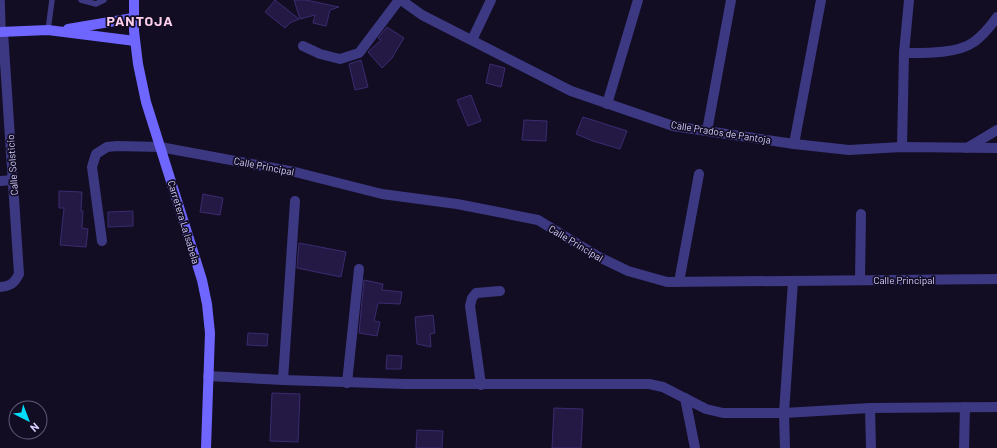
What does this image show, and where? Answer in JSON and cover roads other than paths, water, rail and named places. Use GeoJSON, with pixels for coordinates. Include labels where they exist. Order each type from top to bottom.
{"type":"FeatureCollection","features":[{"type":"Feature","properties":{"kind":"main road","name":"Carretera La Isabela"},"geometry":{"type":"LineString","coordinates":[[134,0],[133,18],[135,41],[146,102],[202,280],[207,304],[210,333],[206,448]]}},
{"type":"Feature","properties":{"kind":"main road"},"geometry":{"type":"LineString","coordinates":[[2,32],[53,30],[133,18]]}},
{"type":"Feature","properties":{"kind":"main road"},"geometry":{"type":"LineString","coordinates":[[53,30],[135,41]]}},
{"type":"Feature","properties":{"kind":"street","name":"Calle Prados de Pantoja"},"geometry":{"type":"LineString","coordinates":[[400,0],[422,15],[571,92],[673,126],[794,144],[849,150],[902,147],[997,148]]}},
{"type":"Feature","properties":{"kind":"street"},"geometry":{"type":"LineString","coordinates":[[303,46],[320,54],[340,59],[359,53],[400,0]]}},
{"type":"Feature","properties":{"kind":"street"},"geometry":{"type":"LineString","coordinates":[[472,40],[491,0]]}},
{"type":"Feature","properties":{"kind":"street"},"geometry":{"type":"LineString","coordinates":[[607,104],[638,0]]}},
{"type":"Feature","properties":{"kind":"street"},"geometry":{"type":"LineString","coordinates":[[707,131],[731,0]]}},
{"type":"Feature","properties":{"kind":"street"},"geometry":{"type":"LineString","coordinates":[[794,144],[821,0]]}},
{"type":"Feature","properties":{"kind":"street"},"geometry":{"type":"LineString","coordinates":[[902,147],[904,53],[909,0]]}},
{"type":"Feature","properties":{"kind":"street"},"geometry":{"type":"LineString","coordinates":[[904,53],[934,53],[957,49],[972,43],[988,29],[997,17]]}},
{"type":"Feature","properties":{"kind":"street","name":"Calle Solsticio"},"geometry":{"type":"LineString","coordinates":[[0,287],[8,286],[15,282],[19,274],[2,32]]}},
{"type":"Feature","properties":{"kind":"street"},"geometry":{"type":"LineString","coordinates":[[967,148],[997,130]]}},
{"type":"Feature","properties":{"kind":"street","name":"Calle Principal"},"geometry":{"type":"LineString","coordinates":[[102,241],[92,167],[96,154],[108,147],[160,147],[295,172],[382,194],[457,204],[538,220],[599,257],[628,271],[667,282],[997,279]]}},
{"type":"Feature","properties":{"kind":"street"},"geometry":{"type":"LineString","coordinates":[[679,282],[699,174]]}},
{"type":"Feature","properties":{"kind":"street"},"geometry":{"type":"LineString","coordinates":[[0,181],[13,180]]}},
{"type":"Feature","properties":{"kind":"street"},"geometry":{"type":"LineString","coordinates":[[283,380],[295,201]]}},
{"type":"Feature","properties":{"kind":"street"},"geometry":{"type":"LineString","coordinates":[[860,280],[861,214]]}},
{"type":"Feature","properties":{"kind":"street"},"geometry":{"type":"LineString","coordinates":[[347,383],[359,269]]}},
{"type":"Feature","properties":{"kind":"street"},"geometry":{"type":"LineString","coordinates":[[785,448],[784,413],[793,281]]}},
{"type":"Feature","properties":{"kind":"street"},"geometry":{"type":"LineString","coordinates":[[481,385],[470,306],[472,298],[476,292],[500,291]]}},
{"type":"Feature","properties":{"kind":"street"},"geometry":{"type":"LineString","coordinates":[[208,376],[347,383],[481,385],[649,384],[663,387],[706,409],[723,414],[784,413],[870,408],[997,407]]}},
{"type":"Feature","properties":{"kind":"street"},"geometry":{"type":"LineString","coordinates":[[684,398],[695,448]]}},
{"type":"Feature","properties":{"kind":"street"},"geometry":{"type":"LineString","coordinates":[[964,448],[965,407]]}},
{"type":"Feature","properties":{"kind":"street"},"geometry":{"type":"LineString","coordinates":[[870,408],[871,448]]}},
{"type":"Feature","properties":{"kind":"lane"},"geometry":{"type":"LineString","coordinates":[[2,0],[2,32]]}},
{"type":"Feature","properties":{"kind":"lane"},"geometry":{"type":"LineString","coordinates":[[52,0],[53,30]]}},
{"type":"Feature","properties":{"kind":"lane"},"geometry":{"type":"LineString","coordinates":[[81,0],[96,4],[104,0]]}},
{"type":"Feature","properties":{"kind":"district","name":"PANTOJA"},"geometry":{"type":"Point","coordinates":[140,20]}}]}
